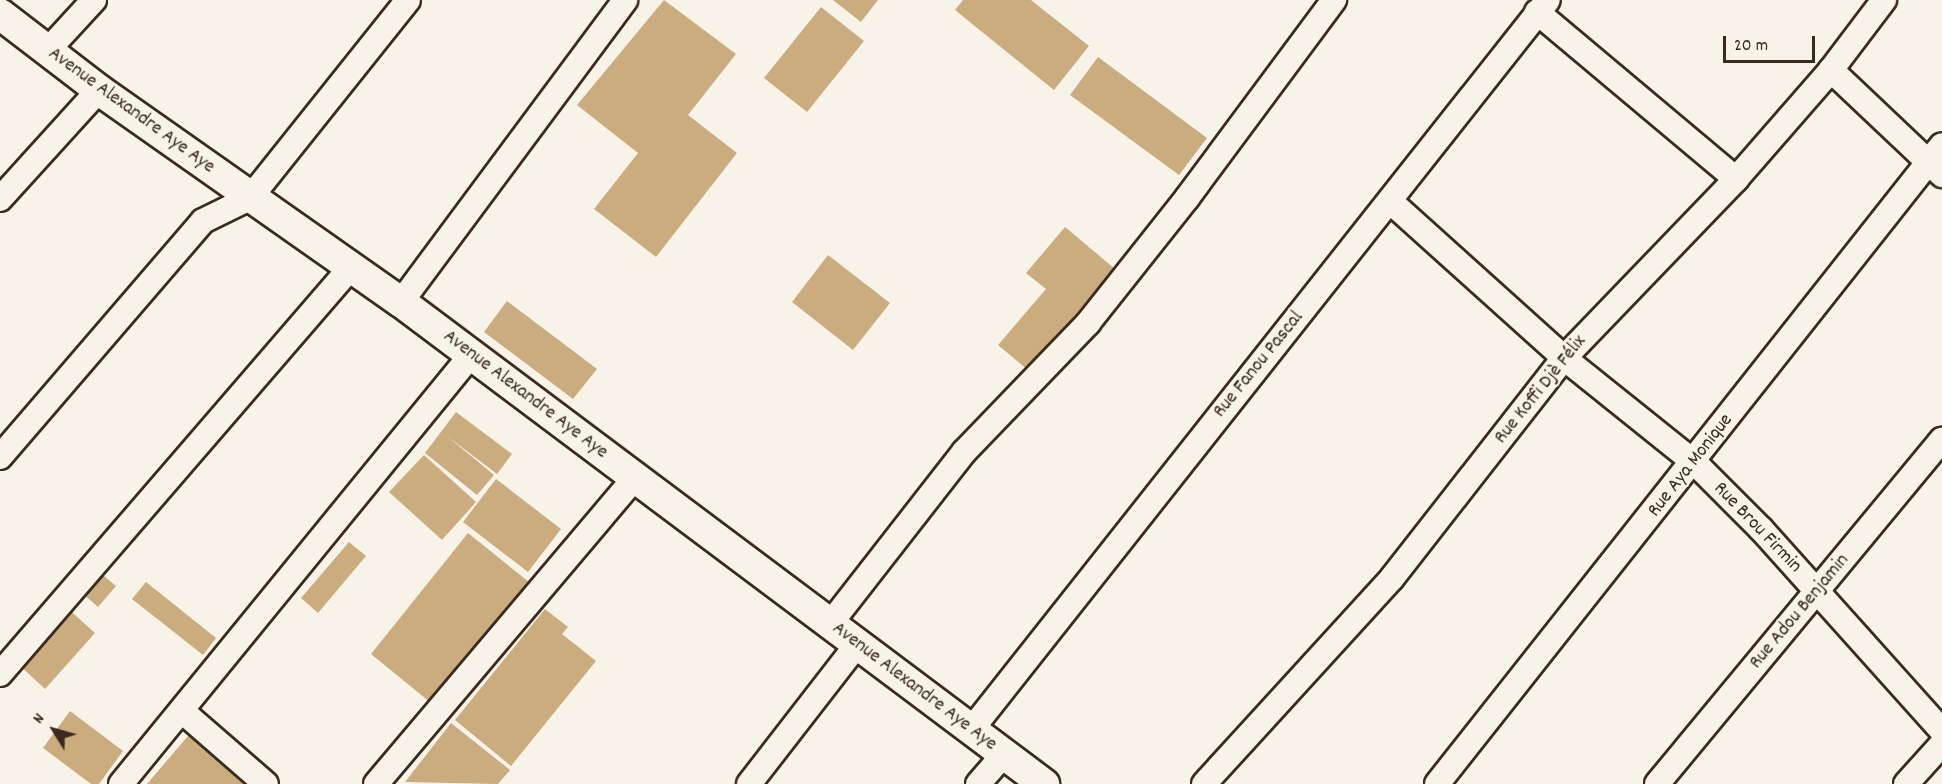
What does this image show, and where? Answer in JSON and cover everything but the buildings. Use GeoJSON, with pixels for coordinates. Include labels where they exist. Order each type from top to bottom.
{"type":"FeatureCollection","features":[{"type":"Feature","properties":{"kind":"street"},"geometry":{"type":"LineString","coordinates":[[48,50],[94,0]]}},
{"type":"Feature","properties":{"kind":"street"},"geometry":{"type":"LineString","coordinates":[[0,457],[203,221],[250,198],[408,0]]}},
{"type":"Feature","properties":{"kind":"street"},"geometry":{"type":"LineString","coordinates":[[401,302],[625,0]]}},
{"type":"Feature","properties":{"kind":"street"},"geometry":{"type":"LineString","coordinates":[[830,624],[957,460],[1088,323],[1187,198],[1334,0]]}},
{"type":"Feature","properties":{"kind":"street","name":"Rue Koffi Djè Félix"},"geometry":{"type":"LineString","coordinates":[[1204,784],[1392,578],[1564,358],[1736,179],[1831,70],[1884,0]]}},
{"type":"Feature","properties":{"kind":"street"},"geometry":{"type":"LineString","coordinates":[[1543,6],[1736,179]]}},
{"type":"Feature","properties":{"kind":"street","name":"Rue Fanou Pascal"},"geometry":{"type":"LineString","coordinates":[[971,730],[1391,202],[1543,6]]}},
{"type":"Feature","properties":{"kind":"street","name":"Avenue Alexandre Aye Aye"},"geometry":{"type":"LineString","coordinates":[[0,14],[99,90],[401,302],[1044,784]]}},
{"type":"Feature","properties":{"kind":"street"},"geometry":{"type":"LineString","coordinates":[[1831,70],[1935,169]]}},
{"type":"Feature","properties":{"kind":"street"},"geometry":{"type":"LineString","coordinates":[[0,199],[99,90]]}},
{"type":"Feature","properties":{"kind":"street","name":"Rue Aya Monique"},"geometry":{"type":"LineString","coordinates":[[1437,784],[1694,462],[1935,169],[1942,145]]}},
{"type":"Feature","properties":{"kind":"street","name":"Rue Brou Firmin"},"geometry":{"type":"LineString","coordinates":[[1391,202],[1564,358],[1694,462],[1817,592],[1942,731]]}},
{"type":"Feature","properties":{"kind":"street"},"geometry":{"type":"LineString","coordinates":[[0,674],[352,266]]}},
{"type":"Feature","properties":{"kind":"street"},"geometry":{"type":"LineString","coordinates":[[122,784],[471,355]]}},
{"type":"Feature","properties":{"kind":"street","name":"Rue Adou Benjamin"},"geometry":{"type":"LineString","coordinates":[[1657,784],[1942,439]]}},
{"type":"Feature","properties":{"kind":"street"},"geometry":{"type":"LineString","coordinates":[[376,784],[635,478]]}},
{"type":"Feature","properties":{"kind":"street"},"geometry":{"type":"LineString","coordinates":[[749,784],[858,645]]}},
{"type":"Feature","properties":{"kind":"street"},"geometry":{"type":"LineString","coordinates":[[182,711],[266,784]]}},
{"type":"Feature","properties":{"kind":"street"},"geometry":{"type":"LineString","coordinates":[[1906,784],[1942,744]]}},
{"type":"Feature","properties":{"kind":"street"},"geometry":{"type":"LineString","coordinates":[[978,784],[1004,754]]}}]}
